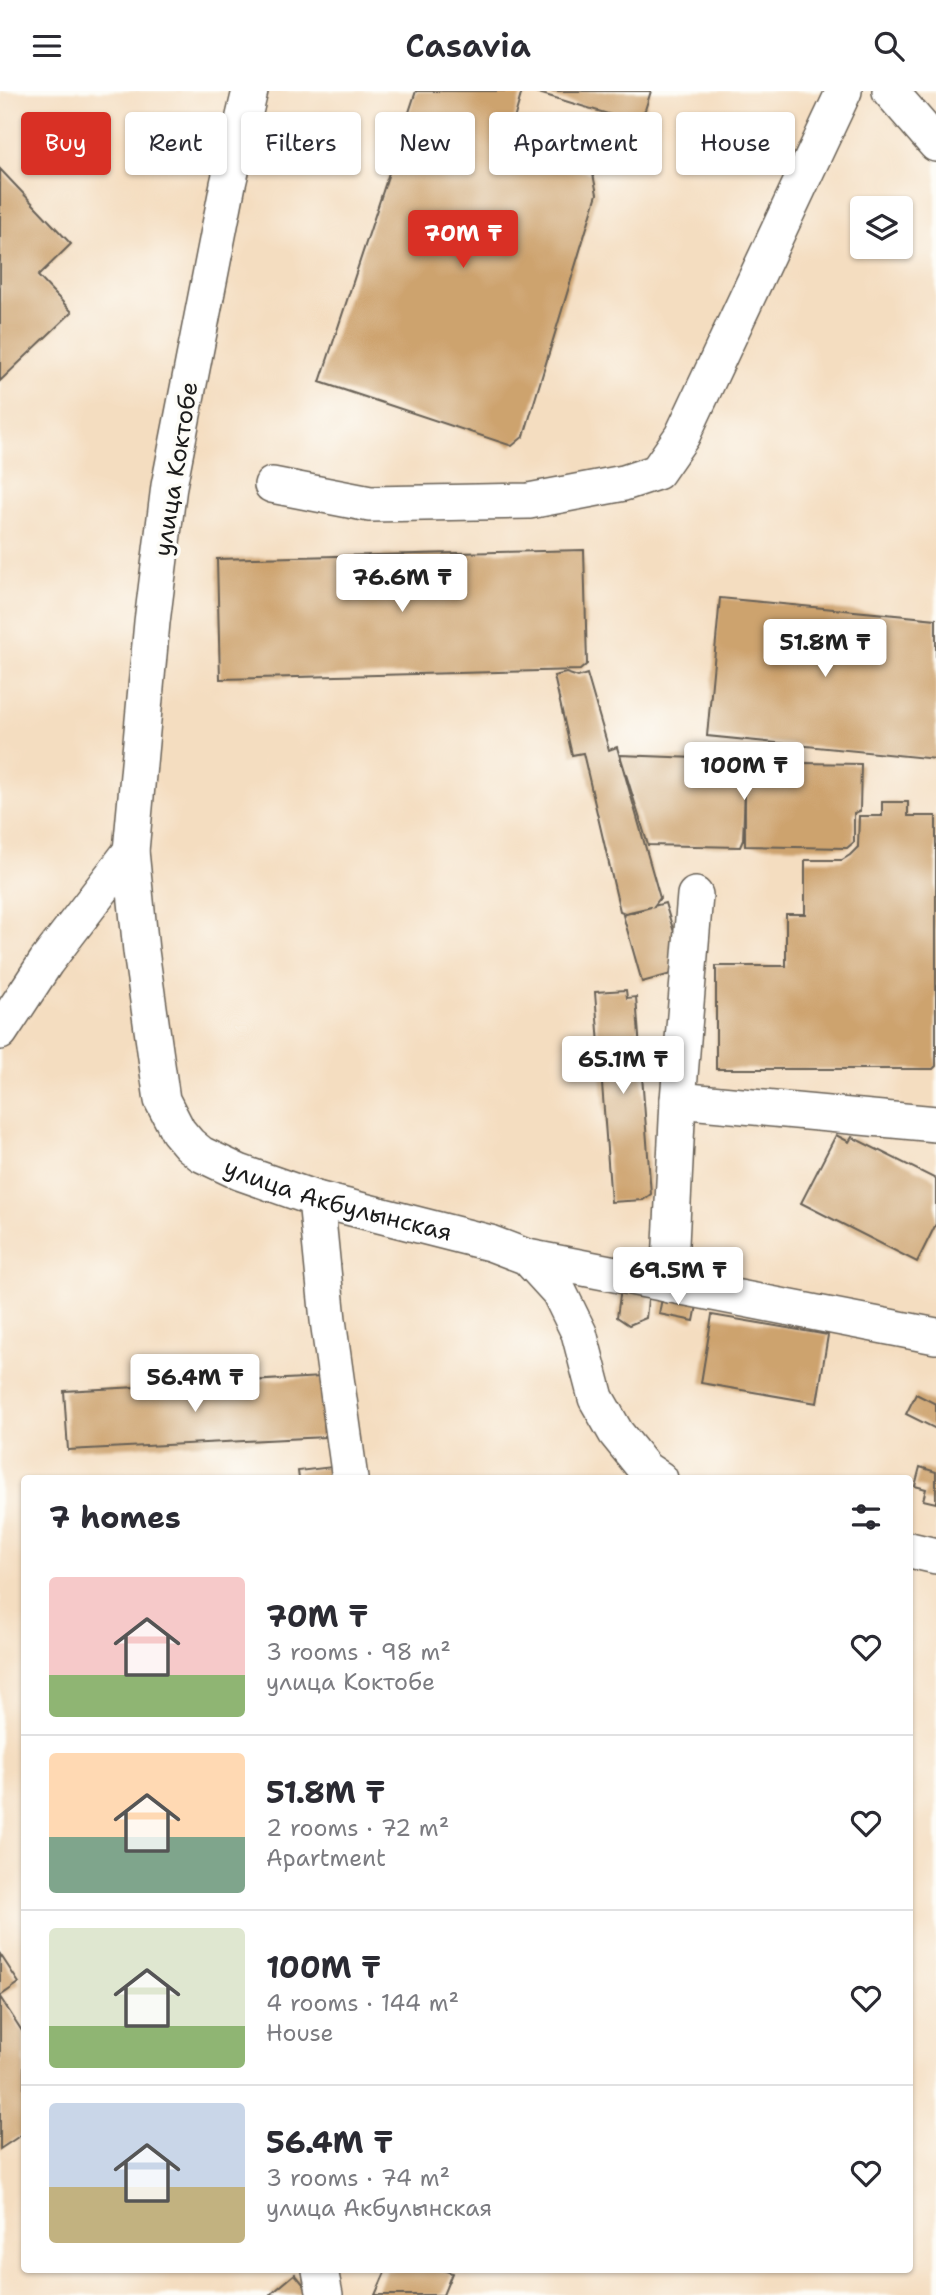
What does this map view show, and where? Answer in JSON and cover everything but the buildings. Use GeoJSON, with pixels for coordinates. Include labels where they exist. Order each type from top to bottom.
{"type":"FeatureCollection","features":[{"type":"Feature","properties":{"kind":"street","name":"улица Коктобе"},"geometry":{"type":"LineString","coordinates":[[131,851],[152,622],[169,486],[228,184],[250,91]]}},
{"type":"Feature","properties":{"kind":"street"},"geometry":{"type":"LineString","coordinates":[[272,485],[370,505],[529,501],[624,483],[657,472],[682,436],[844,91]]}},
{"type":"Feature","properties":{"kind":"street"},"geometry":{"type":"LineString","coordinates":[[890,91],[936,144]]}},
{"type":"Feature","properties":{"kind":"street"},"geometry":{"type":"LineString","coordinates":[[0,1033],[46,962],[131,851]]}},
{"type":"Feature","properties":{"kind":"street","name":"улица Акбулынская"},"geometry":{"type":"LineString","coordinates":[[131,851],[162,1100],[177,1132],[201,1154],[239,1172],[316,1199],[490,1243],[527,1257],[559,1292],[579,1333],[596,1398],[616,1433],[645,1469],[654,1475]]}},
{"type":"Feature","properties":{"kind":"street"},"geometry":{"type":"LineString","coordinates":[[669,1285],[678,1100],[695,895]]}},
{"type":"Feature","properties":{"kind":"street"},"geometry":{"type":"LineString","coordinates":[[678,1100],[936,1124]]}},
{"type":"Feature","properties":{"kind":"street"},"geometry":{"type":"LineString","coordinates":[[316,1199],[328,1320],[349,1475]]}},
{"type":"Feature","properties":{"kind":"street"},"geometry":{"type":"LineString","coordinates":[[527,1257],[936,1336]]}},
{"type":"Feature","properties":{"kind":"street"},"geometry":{"type":"LineString","coordinates":[[913,1551],[936,1556]]}},
{"type":"Feature","properties":{"kind":"street"},"geometry":{"type":"LineString","coordinates":[[321,2273],[325,2295]]}}]}
